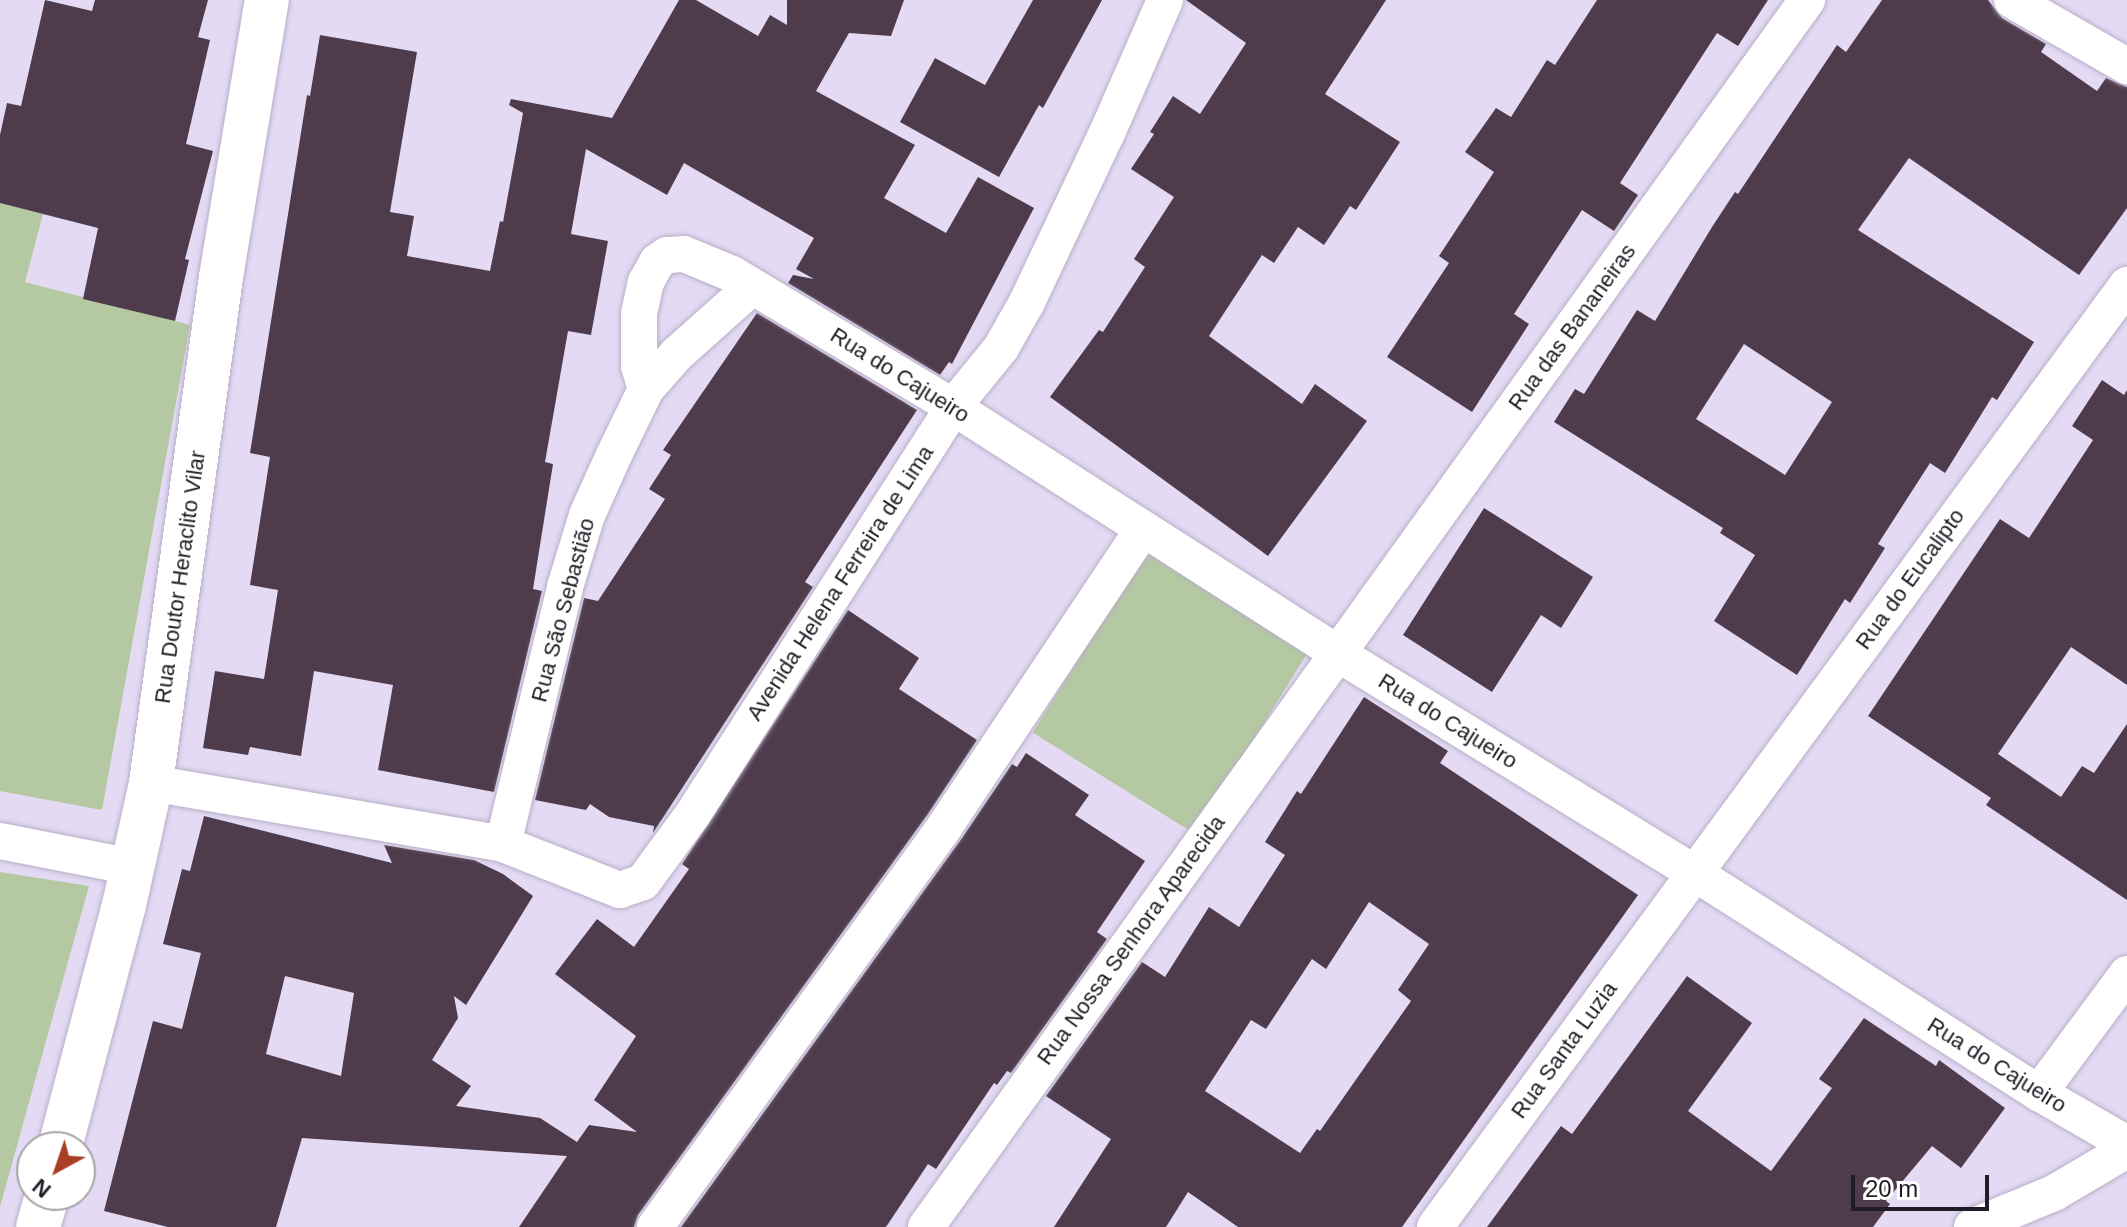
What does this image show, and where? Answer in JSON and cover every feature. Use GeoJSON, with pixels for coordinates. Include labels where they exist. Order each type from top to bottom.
{"type":"FeatureCollection","features":[{"type":"Feature","properties":{"kind":"street","name":"Rua Doutor Heraclito Vilar"},"geometry":{"type":"LineString","coordinates":[[64,1131],[151,783],[221,277],[267,0]]}},
{"type":"Feature","properties":{"kind":"street","name":"Avenida Helena Ferreira de Lima"},"geometry":{"type":"LineString","coordinates":[[503,844],[620,890],[635,887],[648,877],[693,814],[953,407],[986,372],[1027,302],[1165,0]]}},
{"type":"Feature","properties":{"kind":"street","name":"Rua das Bananeiras"},"geometry":{"type":"LineString","coordinates":[[1337,653],[1807,0]]}},
{"type":"Feature","properties":{"kind":"street"},"geometry":{"type":"LineString","coordinates":[[2012,0],[2127,65]]}},
{"type":"Feature","properties":{"kind":"street"},"geometry":{"type":"LineString","coordinates":[[646,389],[639,366],[639,314],[646,282],[657,262],[667,255],[684,254],[732,274],[761,291]]}},
{"type":"Feature","properties":{"kind":"street","name":"Rua do Eucalipto"},"geometry":{"type":"LineString","coordinates":[[1693,872],[2127,285]]}},
{"type":"Feature","properties":{"kind":"street","name":"Rua do Cajueiro"},"geometry":{"type":"LineString","coordinates":[[761,291],[953,407],[1337,653],[1693,872],[2039,1093],[2127,1144]]}},
{"type":"Feature","properties":{"kind":"street","name":"Rua São Sebastião"},"geometry":{"type":"LineString","coordinates":[[503,844],[565,587],[587,515],[646,389],[677,354],[761,291]]}},
{"type":"Feature","properties":{"kind":"street"},"geometry":{"type":"LineString","coordinates":[[655,1227],[945,826],[1143,529]]}},
{"type":"Feature","properties":{"kind":"street","name":"Rua Nossa Senhora Aparecida"},"geometry":{"type":"LineString","coordinates":[[926,1227],[1337,653]]}},
{"type":"Feature","properties":{"kind":"street"},"geometry":{"type":"LineString","coordinates":[[151,783],[503,844]]}},
{"type":"Feature","properties":{"kind":"street"},"geometry":{"type":"LineString","coordinates":[[0,841],[132,867]]}},
{"type":"Feature","properties":{"kind":"street","name":"Rua Santa Luzia"},"geometry":{"type":"LineString","coordinates":[[1435,1227],[1693,872]]}},
{"type":"Feature","properties":{"kind":"street"},"geometry":{"type":"LineString","coordinates":[[2039,1093],[2127,974]]}},
{"type":"Feature","properties":{"kind":"street"},"geometry":{"type":"LineString","coordinates":[[1972,1227],[2054,1193],[2127,1150]]}},
{"type":"Feature","properties":{"kind":"green space"},"geometry":{"type":"Polygon","coordinates":[[[0,203],[43,214],[25,282],[190,325],[102,810],[0,791],[0,203]]]}},
{"type":"Feature","properties":{"kind":"green space"},"geometry":{"type":"Polygon","coordinates":[[[1146,551],[1308,652],[1195,834],[1033,732],[1146,551]]]}},
{"type":"Feature","properties":{"kind":"green space"},"geometry":{"type":"Polygon","coordinates":[[[0,872],[89,886],[21,1131],[16,1131],[16,1149],[0,1207],[0,872]]]}},
{"type":"Feature","properties":{"kind":"building"},"geometry":{"type":"Polygon","coordinates":[[[45,0],[92,11],[95,0],[208,0],[198,37],[210,40],[186,144],[213,151],[185,259],[189,260],[175,321],[83,299],[98,228],[0,203],[0,135],[7,103],[21,106],[45,0]]]}},
{"type":"Feature","properties":{"kind":"building"},"geometry":{"type":"Polygon","coordinates":[[[679,0],[696,0],[758,36],[770,15],[787,25],[787,0],[904,0],[891,36],[849,33],[816,91],[915,145],[884,198],[946,233],[978,177],[1034,208],[952,364],[949,362],[940,375],[788,283],[793,275],[814,279],[796,269],[814,238],[684,163],[667,195],[586,149],[571,234],[608,241],[591,335],[568,331],[545,462],[553,464],[533,589],[542,591],[494,792],[378,770],[393,685],[314,671],[301,756],[250,747],[248,755],[203,748],[215,671],[264,679],[278,590],[250,585],[270,457],[250,453],[307,95],[310,96],[320,35],[417,52],[390,212],[414,216],[407,256],[490,271],[500,221],[503,222],[523,113],[509,105],[511,99],[612,118],[679,0]]]}},
{"type":"Feature","properties":{"kind":"building"},"geometry":{"type":"Polygon","coordinates":[[[1033,0],[1102,0],[1043,108],[1039,105],[999,177],[900,122],[935,58],[985,85],[1033,0]]]}},
{"type":"Feature","properties":{"kind":"building"},"geometry":{"type":"Polygon","coordinates":[[[1186,0],[1386,0],[1325,94],[1400,142],[1356,210],[1350,206],[1324,245],[1298,227],[1274,263],[1262,255],[1209,336],[1302,404],[1315,384],[1367,421],[1268,556],[1050,397],[1099,330],[1103,332],[1145,267],[1134,259],[1174,197],[1131,169],[1154,134],[1150,132],[1173,96],[1200,114],[1246,43],[1186,0]]]}},
{"type":"Feature","properties":{"kind":"building"},"geometry":{"type":"Polygon","coordinates":[[[1597,0],[1768,0],[1738,46],[1717,33],[1620,183],[1638,195],[1614,231],[1582,210],[1514,314],[1529,324],[1472,412],[1387,357],[1449,263],[1439,256],[1494,172],[1465,152],[1496,108],[1511,117],[1547,60],[1555,65],[1597,0]]]}},
{"type":"Feature","properties":{"kind":"building"},"geometry":{"type":"Polygon","coordinates":[[[1882,0],[1988,0],[2002,18],[2046,44],[2041,52],[2097,91],[2106,78],[2127,87],[2127,208],[2079,275],[1909,158],[1858,230],[2034,342],[1997,400],[1992,397],[1945,473],[1930,463],[1878,544],[1885,548],[1850,603],[1845,599],[1797,675],[1714,621],[1755,555],[1720,533],[1723,528],[1554,422],[1575,389],[1584,394],[1637,310],[1655,321],[1735,192],[1738,194],[1837,45],[1846,52],[1882,0]],[[1744,344],[1696,419],[1785,475],[1832,402],[1744,344]]]}},
{"type":"Feature","properties":{"kind":"building"},"geometry":{"type":"Polygon","coordinates":[[[757,313],[917,410],[805,582],[813,587],[653,833],[654,826],[609,817],[590,804],[586,810],[535,800],[584,598],[598,601],[665,499],[649,489],[671,455],[663,450],[757,313]]]}},
{"type":"Feature","properties":{"kind":"building"},"geometry":{"type":"Polygon","coordinates":[[[2102,380],[2124,395],[2127,390],[2127,685],[2071,647],[1998,754],[2061,797],[2082,766],[2094,773],[2127,724],[2127,900],[1986,805],[1991,798],[1868,716],[2000,519],[2029,538],[2093,440],[2072,426],[2102,380]]]}},
{"type":"Feature","properties":{"kind":"building"},"geometry":{"type":"Polygon","coordinates":[[[1484,508],[1593,577],[1561,628],[1541,615],[1492,692],[1403,635],[1484,508]]]}},
{"type":"Feature","properties":{"kind":"building"},"geometry":{"type":"Polygon","coordinates":[[[848,610],[919,658],[899,689],[977,740],[928,814],[638,1215],[634,1227],[519,1227],[567,1156],[302,1138],[276,1227],[168,1227],[104,1211],[153,1021],[182,1029],[201,953],[163,944],[182,869],[190,871],[204,816],[392,863],[384,845],[474,860],[503,874],[533,896],[466,1005],[454,996],[458,1018],[432,1060],[471,1086],[456,1106],[540,1118],[577,1142],[589,1125],[637,1132],[594,1100],[636,1036],[555,974],[597,919],[634,947],[689,869],[682,864],[848,610]],[[285,976],[266,1054],[341,1076],[354,993],[285,976]]]}},
{"type":"Feature","properties":{"kind":"building"},"geometry":{"type":"Polygon","coordinates":[[[1364,697],[1448,751],[1440,763],[1638,895],[1402,1227],[1238,1227],[1188,1192],[1166,1227],[1054,1227],[1111,1139],[1046,1096],[1142,962],[1165,977],[1209,907],[1239,927],[1285,855],[1265,842],[1297,791],[1301,794],[1364,697]],[[1369,902],[1326,969],[1312,959],[1266,1029],[1251,1020],[1205,1091],[1300,1153],[1317,1129],[1320,1131],[1411,1001],[1398,990],[1429,944],[1369,902]]]}},
{"type":"Feature","properties":{"kind":"building"},"geometry":{"type":"Polygon","coordinates":[[[1026,753],[1089,795],[1075,815],[1145,861],[1097,932],[1107,939],[1011,1073],[1007,1071],[997,1085],[994,1083],[936,1169],[928,1164],[886,1227],[681,1227],[1012,764],[1017,767],[1026,753]]]}},
{"type":"Feature","properties":{"kind":"building"},"geometry":{"type":"Polygon","coordinates":[[[1687,976],[1752,1023],[1688,1111],[1771,1171],[1832,1088],[1819,1079],[1864,1018],[1936,1066],[1939,1060],[2005,1108],[1961,1168],[1932,1146],[1886,1201],[1890,1204],[1873,1227],[1487,1227],[1561,1126],[1572,1134],[1687,976]]]}}]}
